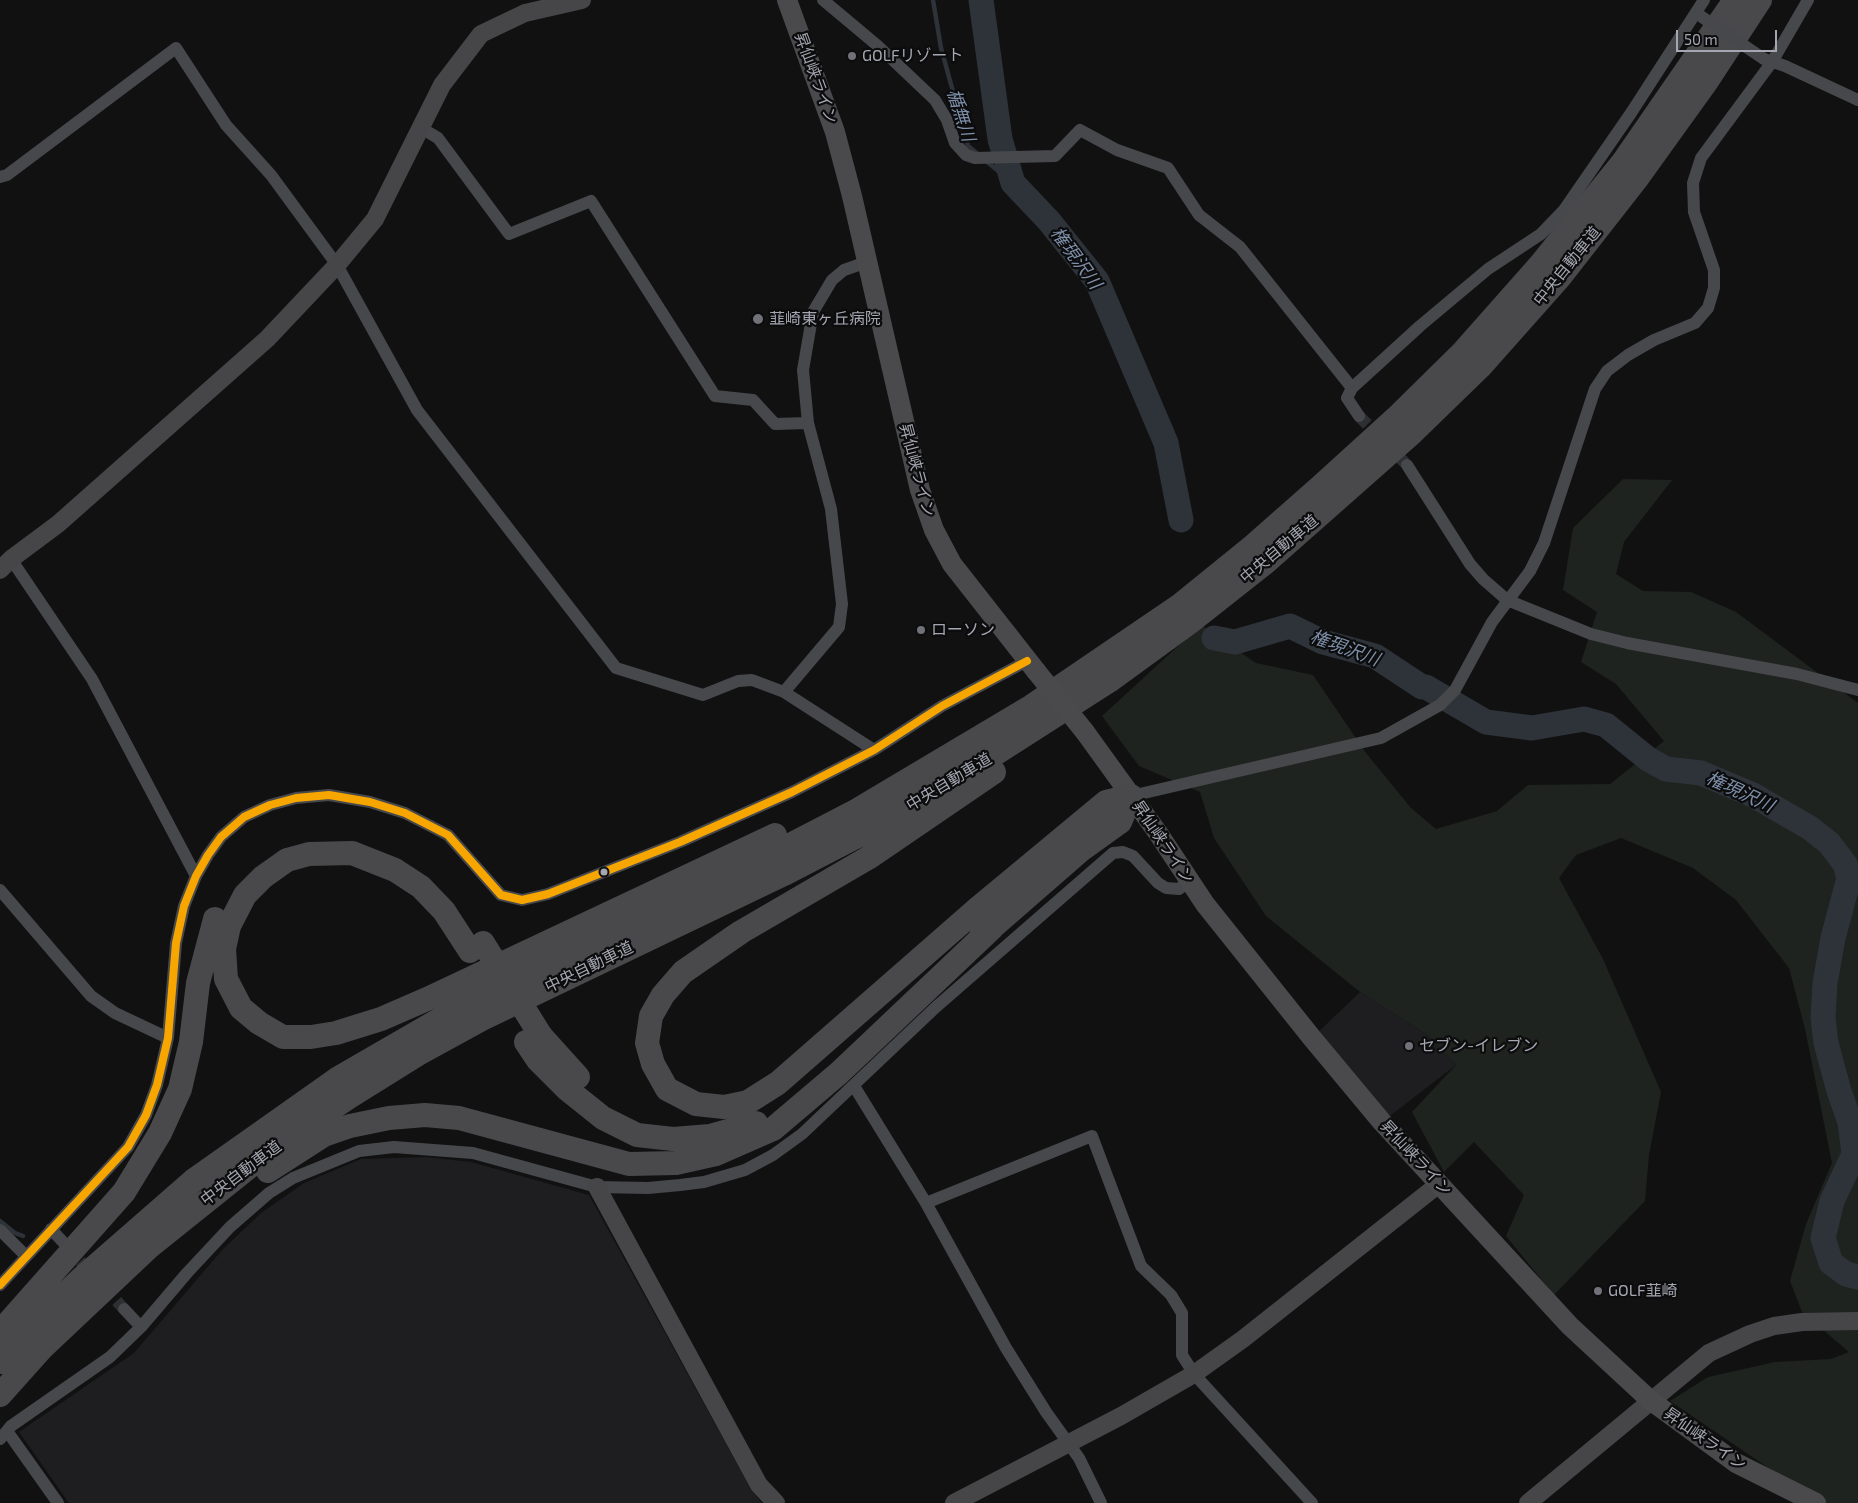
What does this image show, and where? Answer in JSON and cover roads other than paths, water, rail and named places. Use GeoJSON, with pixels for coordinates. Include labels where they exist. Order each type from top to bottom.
{"type":"FeatureCollection","features":[{"type":"Feature","properties":{"kind":"highway","name":"中央自動車道"},"geometry":{"type":"LineString","coordinates":[[0,1362],[28,1330],[83,1277],[179,1193],[256,1134],[337,1079],[472,1001],[773,854],[846,816],[1032,706],[1179,606],[1253,546],[1320,487],[1396,418],[1456,359],[1540,265],[1622,162],[1736,0]]}},
{"type":"Feature","properties":{"kind":"highway","name":"中央自動車道"},"geometry":{"type":"LineString","coordinates":[[0,1395],[42,1348],[148,1248],[269,1151],[349,1096],[418,1054],[482,1019],[784,874],[865,832],[1027,735],[1109,681],[1190,622],[1266,562],[1412,433],[1480,367],[1559,278],[1638,177],[1707,81],[1760,0]]}},
{"type":"Feature","properties":{"kind":"highway"},"geometry":{"type":"LineString","coordinates":[[1109,681],[1005,764],[868,858],[741,932],[682,972],[663,994],[651,1016],[647,1043],[652,1064],[667,1089],[696,1104],[724,1107],[748,1102],[778,1083],[976,909],[1106,802],[1131,796]]}},
{"type":"Feature","properties":{"kind":"highway"},"geometry":{"type":"LineString","coordinates":[[976,909],[795,1085],[753,1113],[717,1124],[671,1126],[640,1119],[605,1102],[533,1039],[476,947],[421,887],[395,870],[352,853],[309,854],[286,860],[263,877],[245,895],[229,926],[224,949],[226,979],[240,1008],[259,1023],[283,1037],[311,1037],[336,1033],[381,1019],[985,734]]}},
{"type":"Feature","properties":{"kind":"highway"},"geometry":{"type":"LineString","coordinates":[[533,1039],[538,1060],[568,1090],[603,1118],[637,1135],[673,1139],[710,1136],[757,1122],[825,1072],[1082,850],[1120,822],[1131,796]]}},
{"type":"Feature","properties":{"kind":"highway"},"geometry":{"type":"LineString","coordinates":[[0,1332],[124,1192],[160,1133],[180,1089],[191,1042],[198,983],[216,918],[238,880],[271,853],[302,842],[328,837],[372,844],[396,854],[432,878],[460,905],[476,947]]}},
{"type":"Feature","properties":{"kind":"highway"},"geometry":{"type":"LineString","coordinates":[[148,1248],[324,1135],[350,1126],[389,1118],[425,1115],[458,1118],[629,1164],[676,1163],[716,1154],[773,1129],[839,1073],[992,928]]}},
{"type":"Feature","properties":{"kind":"main road","name":"昇仙峡ライン"},"geometry":{"type":"LineString","coordinates":[[787,0],[835,132],[920,490],[934,530],[952,564],[1085,732],[1189,881],[1312,1038],[1382,1122],[1439,1184],[1570,1326],[1650,1400],[1736,1463],[1816,1503]]}},
{"type":"Feature","properties":{"kind":"street"},"geometry":{"type":"LineString","coordinates":[[196,876],[92,679],[5,564],[58,524],[267,339],[337,265],[375,219],[442,85],[481,34],[525,13],[582,0]]}},
{"type":"Feature","properties":{"kind":"street"},"geometry":{"type":"LineString","coordinates":[[822,0],[878,46],[936,100],[947,120],[955,143],[966,155],[975,158],[1055,156],[1080,130],[1117,150],[1168,168],[1199,215],[1240,247],[1352,388]]}},
{"type":"Feature","properties":{"kind":"street"},"geometry":{"type":"LineString","coordinates":[[1359,416],[1347,398],[1352,388],[1420,326],[1488,269],[1541,234],[1564,210],[1631,113],[1704,0]]}},
{"type":"Feature","properties":{"kind":"street"},"geometry":{"type":"LineString","coordinates":[[1131,796],[1380,738],[1440,704],[1455,690],[1492,622],[1530,571],[1544,543],[1595,389],[1607,371],[1628,355],[1654,340],[1695,323],[1708,308],[1714,288],[1714,270],[1694,212],[1693,183],[1705,152],[1808,0]]}},
{"type":"Feature","properties":{"kind":"street"},"geometry":{"type":"LineString","coordinates":[[1697,13],[1768,60],[1858,100]]}},
{"type":"Feature","properties":{"kind":"street"},"geometry":{"type":"LineString","coordinates":[[0,177],[7,175],[176,48],[226,125],[271,175],[337,265],[417,410],[616,668],[702,695],[738,681],[752,680],[784,692],[874,750]]}},
{"type":"Feature","properties":{"kind":"street"},"geometry":{"type":"LineString","coordinates":[[421,128],[438,138],[509,234],[591,201],[715,396],[753,400],[775,424],[808,423]]}},
{"type":"Feature","properties":{"kind":"street"},"geometry":{"type":"LineString","coordinates":[[784,692],[839,627],[842,604],[831,509],[808,423],[803,370],[813,312],[832,280],[844,270],[867,262]]}},
{"type":"Feature","properties":{"kind":"street"},"geometry":{"type":"LineString","coordinates":[[1407,465],[1470,564],[1483,579],[1507,600],[1591,634],[1627,643],[1797,674],[1858,690]]}},
{"type":"Feature","properties":{"kind":"street"},"geometry":{"type":"LineString","coordinates":[[0,1284],[128,1147],[146,1115],[157,1084],[168,1038],[176,942],[184,906],[196,876],[221,837],[244,818],[270,805],[296,798],[329,795],[370,802],[405,813],[448,835],[501,895],[522,900],[548,894],[680,842],[792,792],[874,750],[942,706],[1032,666]]}},
{"type":"Feature","properties":{"kind":"street"},"geometry":{"type":"LineString","coordinates":[[58,1503],[4,1435],[110,1357],[141,1328],[186,1273],[230,1227],[269,1193],[293,1178],[359,1151],[394,1148],[473,1153],[597,1187],[648,1188],[680,1185],[704,1182],[746,1170],[773,1155],[802,1134],[936,1007],[1113,853],[1123,852],[1133,856],[1158,883],[1166,888],[1179,889],[1189,881]]}},
{"type":"Feature","properties":{"kind":"street"},"geometry":{"type":"LineString","coordinates":[[0,890],[91,996],[115,1013],[168,1038]]}},
{"type":"Feature","properties":{"kind":"street"},"geometry":{"type":"LineString","coordinates":[[854,1086],[926,1203],[1006,1348],[1079,1458],[1101,1503]]}},
{"type":"Feature","properties":{"kind":"street"},"geometry":{"type":"LineString","coordinates":[[926,1203],[1092,1136],[1141,1266],[1171,1295],[1182,1313],[1182,1355],[1194,1374],[1312,1503]]}},
{"type":"Feature","properties":{"kind":"street"},"geometry":{"type":"LineString","coordinates":[[954,1503],[1194,1374],[1243,1339],[1439,1184]]}},
{"type":"Feature","properties":{"kind":"street"},"geometry":{"type":"LineString","coordinates":[[597,1187],[759,1484],[776,1503]]}},
{"type":"Feature","properties":{"kind":"street"},"geometry":{"type":"LineString","coordinates":[[51,1229],[63,1242]]}},
{"type":"Feature","properties":{"kind":"street"},"geometry":{"type":"LineString","coordinates":[[0,1230],[26,1256]]}},
{"type":"Feature","properties":{"kind":"street"},"geometry":{"type":"LineString","coordinates":[[124,1309],[141,1328]]}},
{"type":"Feature","properties":{"kind":"street"},"geometry":{"type":"LineString","coordinates":[[1528,1503],[1709,1353],[1750,1334],[1774,1326],[1802,1322],[1858,1321]]}},
{"type":"Feature","properties":{"kind":"waterway","name":"楯無川"},"geometry":{"type":"LineString","coordinates":[[933,0],[941,48],[968,146],[978,154]]}},
{"type":"Feature","properties":{"kind":"waterway","name":"権現沢川"},"geometry":{"type":"LineString","coordinates":[[981,0],[1000,139],[1013,183],[1049,221],[1097,281],[1166,443],[1181,520]]}},
{"type":"Feature","properties":{"kind":"waterway","name":"楯無川"},"geometry":{"type":"LineString","coordinates":[[986,161],[1013,183]]}},
{"type":"Feature","properties":{"kind":"waterway","name":"権現沢川"},"geometry":{"type":"LineString","coordinates":[[1214,638],[1235,642],[1290,626],[1323,642],[1375,656],[1422,687],[1426,687],[1486,722],[1532,728],[1584,719],[1606,725],[1648,759],[1666,769],[1701,773],[1753,795],[1810,828],[1829,843],[1845,864],[1849,878],[1833,938],[1825,983],[1823,1018],[1826,1043],[1839,1091],[1850,1122],[1854,1154],[1832,1201],[1823,1238],[1831,1263],[1846,1274],[1858,1277]]}},
{"type":"Feature","properties":{"kind":"waterway"},"geometry":{"type":"LineString","coordinates":[[0,1221],[15,1233],[23,1236]]}},
{"type":"Feature","properties":{"kind":"tunnel"},"geometry":{"type":"LineString","coordinates":[[1359,416],[1407,465]]}},
{"type":"Feature","properties":{"kind":"tunnel"},"geometry":{"type":"LineString","coordinates":[[68,1248],[124,1309]]}},
{"type":"Feature","properties":{"kind":"place","name":"GOLFリゾート"},"geometry":{"type":"Point","coordinates":[852,56]}},
{"type":"Feature","properties":{"kind":"place","name":"韮崎東ヶ丘病院"},"geometry":{"type":"Point","coordinates":[758,319]}},
{"type":"Feature","properties":{"kind":"place","name":"ローソン"},"geometry":{"type":"Point","coordinates":[921,630]}},
{"type":"Feature","properties":{"kind":"place","name":"セブン-イレブン"},"geometry":{"type":"Point","coordinates":[1409,1046]}},
{"type":"Feature","properties":{"kind":"place","name":"GOLF韮崎"},"geometry":{"type":"Point","coordinates":[1598,1291]}}]}
